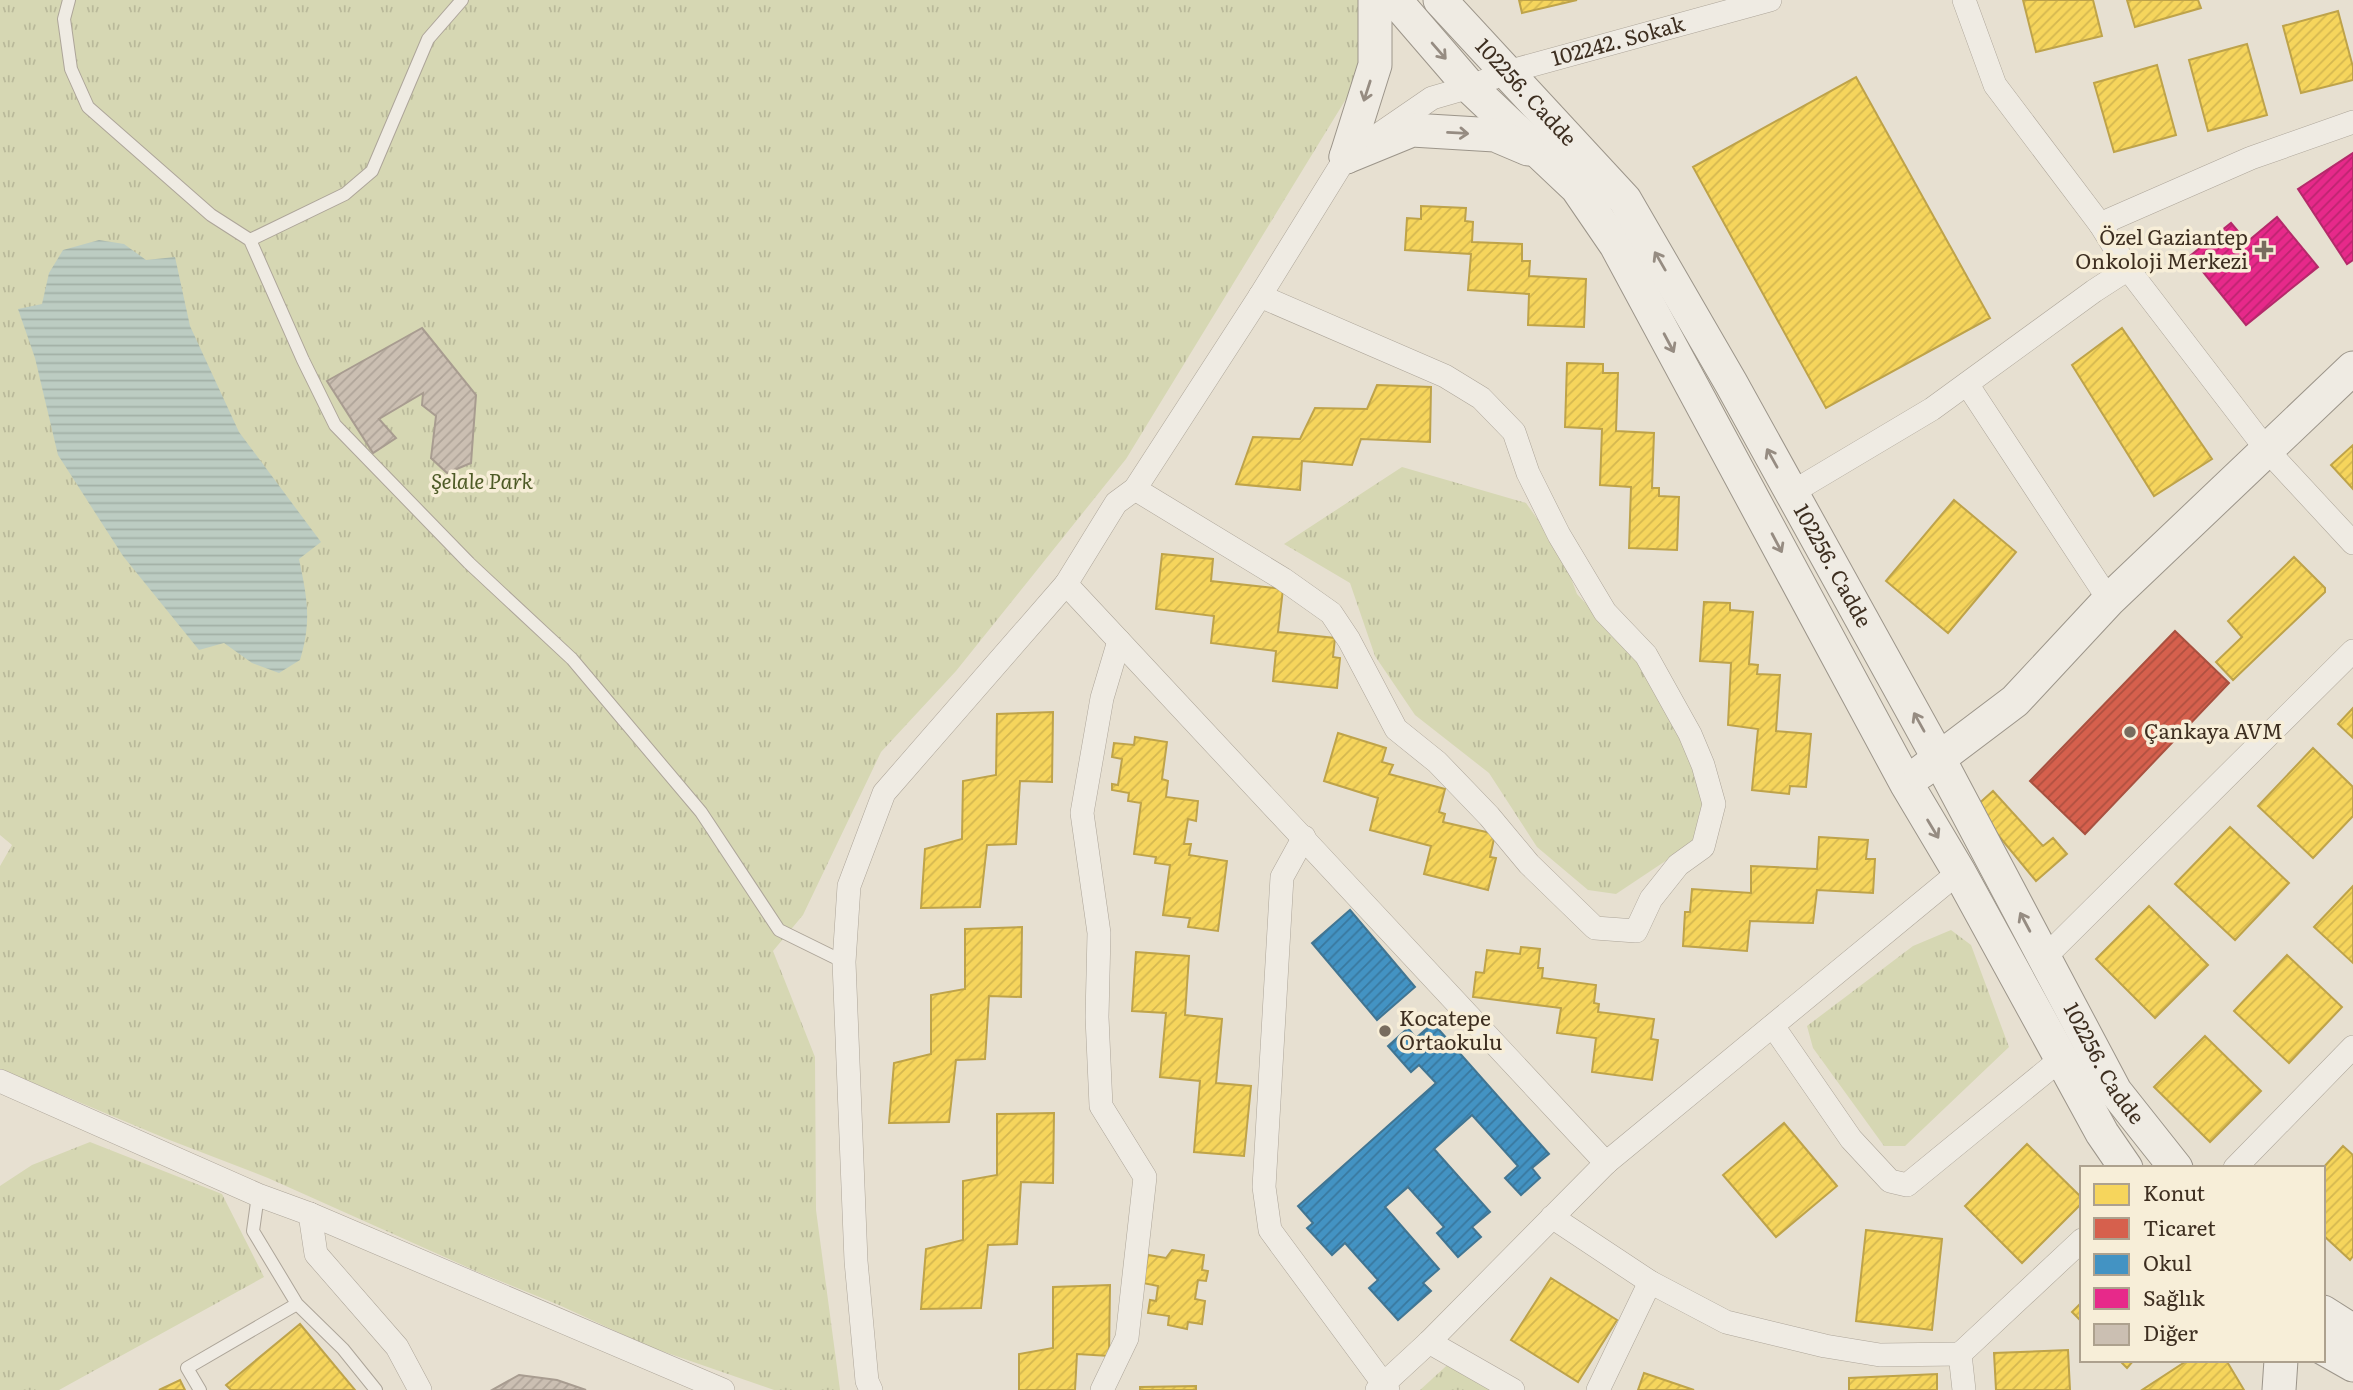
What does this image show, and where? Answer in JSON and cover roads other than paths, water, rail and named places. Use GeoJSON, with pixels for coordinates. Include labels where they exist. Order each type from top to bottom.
{"type":"FeatureCollection","features":[{"type":"Feature","properties":{"kind":"street"},"geometry":{"type":"LineString","coordinates":[[871,1390],[867,1381],[856,1261],[844,962],[849,886],[884,793],[1066,584],[1116,503],[1135,489],[1346,157],[1375,65],[1375,0]]}},
{"type":"Feature","properties":{"kind":"street","name":"102256. Cadde"},"geometry":{"type":"LineString","coordinates":[[1395,0],[1470,87],[1577,188],[1616,245],[1906,783],[1959,872],[2102,1133],[2125,1166]]}},
{"type":"Feature","properties":{"kind":"street","name":"102256. Cadde"},"geometry":{"type":"LineString","coordinates":[[1440,0],[1625,200],[1731,383],[1939,759],[2115,1091],[2174,1166]]}},
{"type":"Feature","properties":{"kind":"street","name":"102242. Sokak"},"geometry":{"type":"LineString","coordinates":[[1346,157],[1432,98],[1507,72],[1770,0]]}},
{"type":"Feature","properties":{"kind":"street"},"geometry":{"type":"LineString","coordinates":[[1964,0],[1995,85],[2099,224],[2127,269],[2266,449],[2353,543]]}},
{"type":"Feature","properties":{"kind":"street"},"geometry":{"type":"LineString","coordinates":[[2099,224],[2251,158],[2353,122]]}},
{"type":"Feature","properties":{"kind":"street"},"geometry":{"type":"LineString","coordinates":[[1346,157],[1412,130],[1495,135],[1542,155]]}},
{"type":"Feature","properties":{"kind":"street"},"geometry":{"type":"LineString","coordinates":[[1791,493],[1932,409],[2127,269]]}},
{"type":"Feature","properties":{"kind":"street"},"geometry":{"type":"LineString","coordinates":[[1135,489],[1283,579],[1331,613],[1349,640],[1396,729],[1437,762],[1489,816],[1529,864],[1595,928],[1636,931],[1651,899],[1678,865],[1703,847],[1714,804],[1703,765],[1690,734],[1646,655],[1605,612],[1559,535],[1528,473],[1514,432],[1482,398],[1445,376],[1260,296]]}},
{"type":"Feature","properties":{"kind":"street"},"geometry":{"type":"LineString","coordinates":[[1906,783],[2015,701],[2109,600],[2353,368]]}},
{"type":"Feature","properties":{"kind":"street"},"geometry":{"type":"LineString","coordinates":[[1967,384],[2109,600]]}},
{"type":"Feature","properties":{"kind":"street"},"geometry":{"type":"LineString","coordinates":[[1066,584],[1606,1163]]}},
{"type":"Feature","properties":{"kind":"street"},"geometry":{"type":"LineString","coordinates":[[1102,1390],[1127,1338],[1145,1177],[1101,1106],[1097,1017],[1099,933],[1082,813],[1102,698],[1119,641]]}},
{"type":"Feature","properties":{"kind":"street"},"geometry":{"type":"LineString","coordinates":[[2044,958],[2353,651]]}},
{"type":"Feature","properties":{"kind":"street"},"geometry":{"type":"LineString","coordinates":[[1304,837],[1282,877],[1264,1187],[1270,1230],[1383,1388],[1606,1163],[1959,872]]}},
{"type":"Feature","properties":{"kind":"street"},"geometry":{"type":"LineString","coordinates":[[1773,1026],[1850,1139],[1890,1181],[1907,1185],[2061,1059]]}},
{"type":"Feature","properties":{"kind":"street"},"geometry":{"type":"LineString","coordinates":[[2237,1166],[2353,1047]]}},
{"type":"Feature","properties":{"kind":"street"},"geometry":{"type":"LineString","coordinates":[[0,1081],[258,1195],[310,1214],[723,1390]]}},
{"type":"Feature","properties":{"kind":"street"},"geometry":{"type":"LineString","coordinates":[[310,1214],[316,1254],[397,1347],[420,1390]]}},
{"type":"Feature","properties":{"kind":"street"},"geometry":{"type":"LineString","coordinates":[[1552,1217],[1650,1282],[1726,1322],[1825,1346],[1880,1354],[1960,1354],[2080,1242]]}},
{"type":"Feature","properties":{"kind":"street"},"geometry":{"type":"LineString","coordinates":[[1598,1390],[1650,1282]]}},
{"type":"Feature","properties":{"kind":"street"},"geometry":{"type":"LineString","coordinates":[[2325,1312],[2353,1331]]}},
{"type":"Feature","properties":{"kind":"street"},"geometry":{"type":"LineString","coordinates":[[1429,1342],[1513,1390]]}},
{"type":"Feature","properties":{"kind":"street"},"geometry":{"type":"LineString","coordinates":[[2325,1349],[2353,1365]]}},
{"type":"Feature","properties":{"kind":"street"},"geometry":{"type":"LineString","coordinates":[[1960,1354],[1964,1390]]}},
{"type":"Feature","properties":{"kind":"street"},"geometry":{"type":"LineString","coordinates":[[2279,1390],[2281,1362]]}},
{"type":"Feature","properties":{"kind":"lane"},"geometry":{"type":"LineString","coordinates":[[69,0],[64,19],[71,69],[88,107],[211,215],[250,240],[335,425],[469,563],[572,660],[701,812],[779,930],[844,962]]}},
{"type":"Feature","properties":{"kind":"lane"},"geometry":{"type":"LineString","coordinates":[[250,240],[345,194],[372,171],[428,39],[462,0]]}},
{"type":"Feature","properties":{"kind":"lane"},"geometry":{"type":"LineString","coordinates":[[258,1195],[253,1231],[297,1304],[343,1349],[376,1390]]}},
{"type":"Feature","properties":{"kind":"lane"},"geometry":{"type":"LineString","coordinates":[[200,1390],[187,1368],[297,1304]]}},
{"type":"Feature","properties":{"kind":"place","name":"Özel Gaziantep Onkoloji Merkezi"},"geometry":{"type":"Point","coordinates":[2264,250]}},
{"type":"Feature","properties":{"kind":"place","name":"Çankaya AVM"},"geometry":{"type":"Point","coordinates":[2130,732]}},
{"type":"Feature","properties":{"kind":"place","name":"Kocatepe Ortaokulu"},"geometry":{"type":"Point","coordinates":[1385,1031]}},
{"type":"Feature","properties":{"kind":"park label","name":"Şelale Park"},"geometry":{"type":"Point","coordinates":[482,482]}}]}
